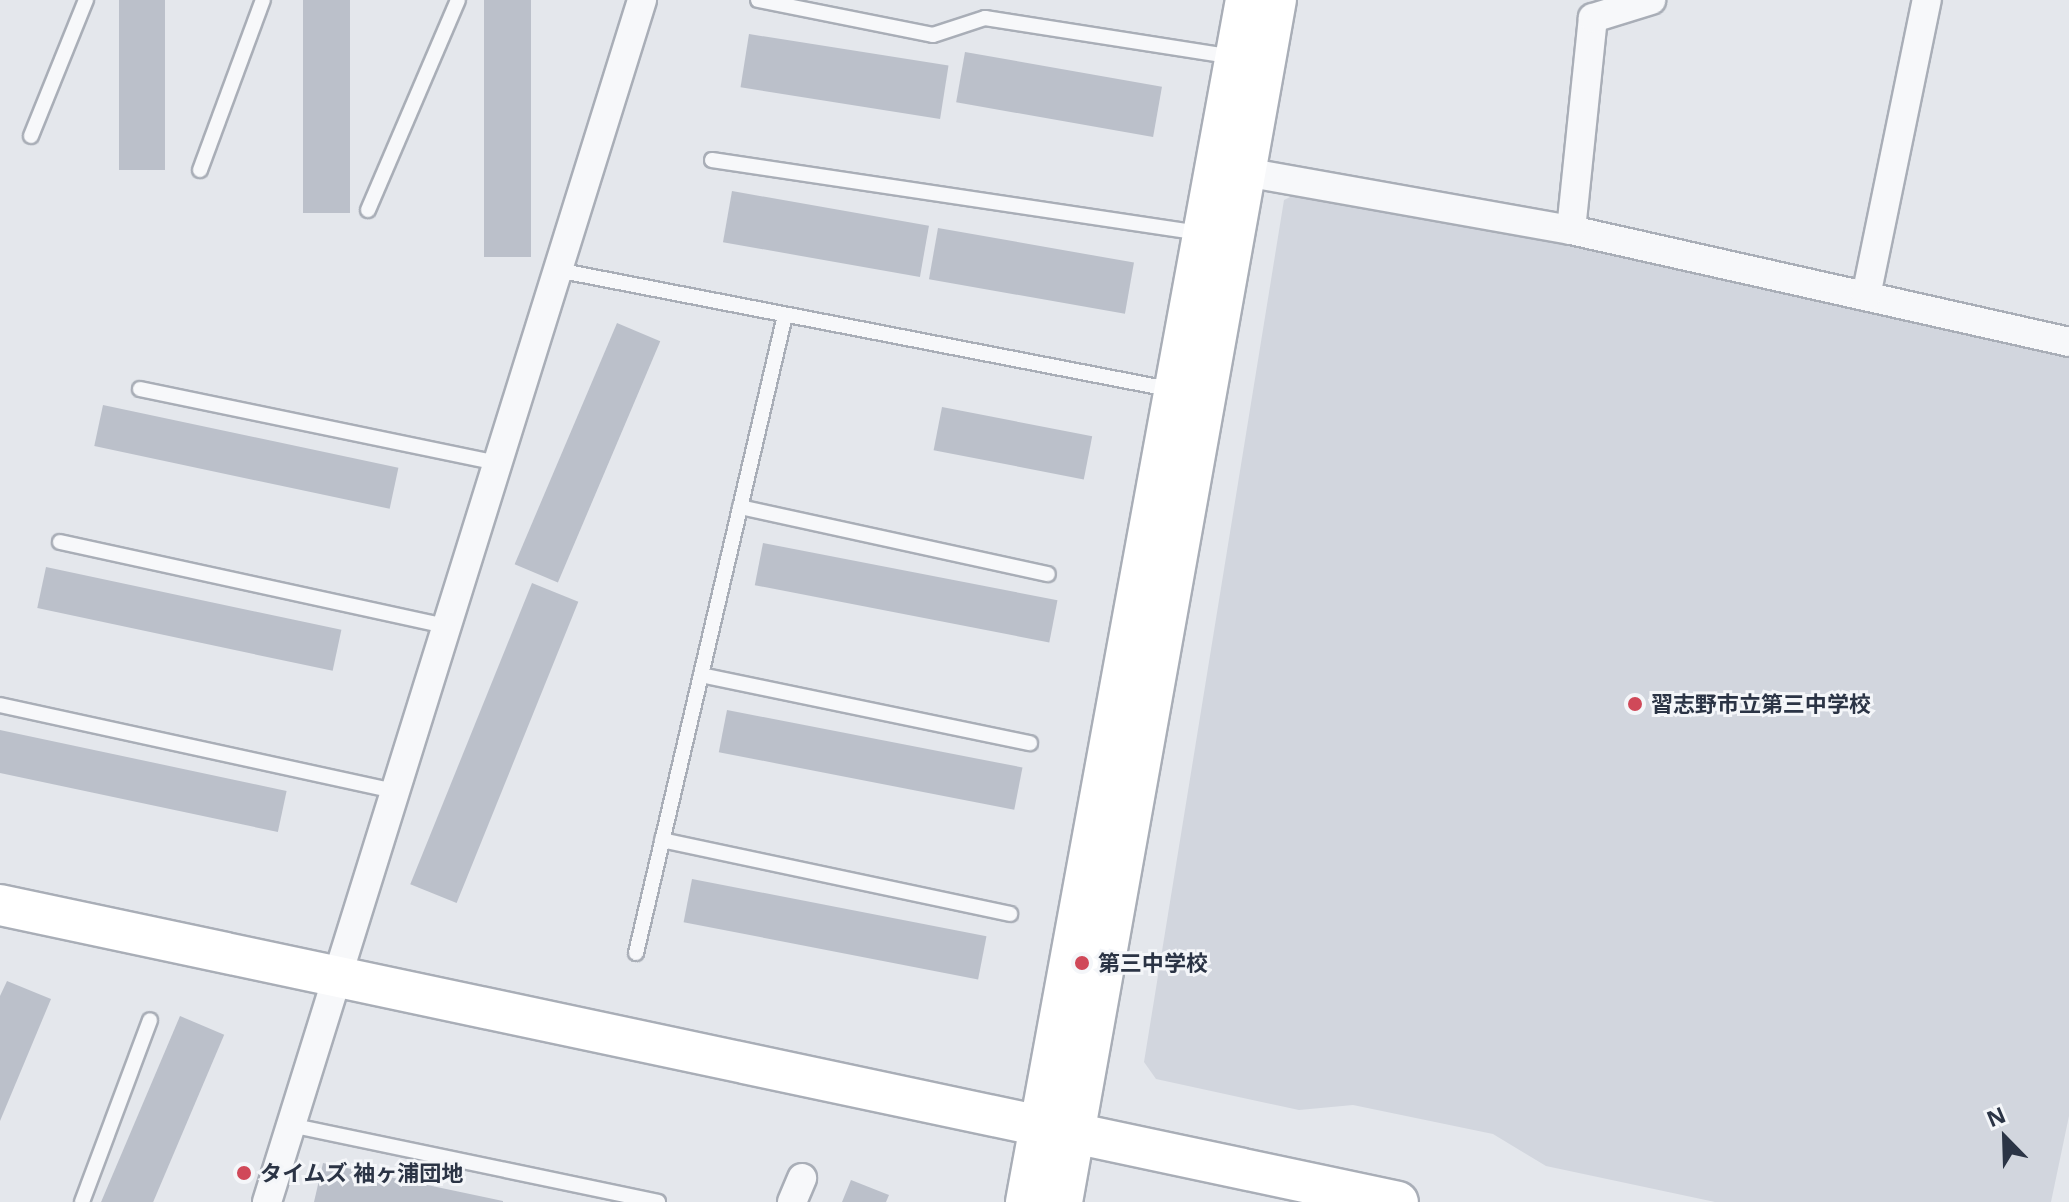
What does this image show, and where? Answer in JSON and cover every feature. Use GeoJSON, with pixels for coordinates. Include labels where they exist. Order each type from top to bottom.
{"type":"FeatureCollection","features":[{"type":"Feature","properties":{"kind":"street"},"geometry":{"type":"LineString","coordinates":[[267,1202],[642,0]]}},
{"type":"Feature","properties":{"kind":"street"},"geometry":{"type":"LineString","coordinates":[[1190,393],[1203,233],[1230,169],[1235,57],[1246,0]]}},
{"type":"Feature","properties":{"kind":"street"},"geometry":{"type":"LineString","coordinates":[[1062,1202],[1058,1131],[1230,169],[1276,0]]}},
{"type":"Feature","properties":{"kind":"street"},"geometry":{"type":"LineString","coordinates":[[1571,230],[1593,18],[1608,5],[1651,0]]}},
{"type":"Feature","properties":{"kind":"street"},"geometry":{"type":"LineString","coordinates":[[1866,296],[1927,0]]}},
{"type":"Feature","properties":{"kind":"street"},"geometry":{"type":"LineString","coordinates":[[1230,169],[1571,230],[2069,342]]}},
{"type":"Feature","properties":{"kind":"street"},"geometry":{"type":"LineString","coordinates":[[0,905],[1398,1202]]}},
{"type":"Feature","properties":{"kind":"street"},"geometry":{"type":"LineString","coordinates":[[1026,1202],[1058,1131]]}},
{"type":"Feature","properties":{"kind":"lane"},"geometry":{"type":"LineString","coordinates":[[31,136],[86,0]]}},
{"type":"Feature","properties":{"kind":"lane"},"geometry":{"type":"LineString","coordinates":[[200,170],[263,0]]}},
{"type":"Feature","properties":{"kind":"lane"},"geometry":{"type":"LineString","coordinates":[[368,210],[458,0]]}},
{"type":"Feature","properties":{"kind":"lane"},"geometry":{"type":"LineString","coordinates":[[758,0],[933,35],[985,18],[1235,57]]}},
{"type":"Feature","properties":{"kind":"lane"},"geometry":{"type":"LineString","coordinates":[[712,160],[1203,233]]}},
{"type":"Feature","properties":{"kind":"lane"},"geometry":{"type":"LineString","coordinates":[[557,270],[1190,393]]}},
{"type":"Feature","properties":{"kind":"lane"},"geometry":{"type":"LineString","coordinates":[[636,953],[785,315]]}},
{"type":"Feature","properties":{"kind":"lane"},"geometry":{"type":"LineString","coordinates":[[140,389],[497,463]]}},
{"type":"Feature","properties":{"kind":"lane"},"geometry":{"type":"LineString","coordinates":[[740,507],[1048,574]]}},
{"type":"Feature","properties":{"kind":"lane"},"geometry":{"type":"LineString","coordinates":[[60,542],[445,626]]}},
{"type":"Feature","properties":{"kind":"lane"},"geometry":{"type":"LineString","coordinates":[[701,675],[1030,743]]}},
{"type":"Feature","properties":{"kind":"lane"},"geometry":{"type":"LineString","coordinates":[[0,705],[393,791]]}},
{"type":"Feature","properties":{"kind":"lane"},"geometry":{"type":"LineString","coordinates":[[662,840],[1010,914]]}},
{"type":"Feature","properties":{"kind":"lane"},"geometry":{"type":"LineString","coordinates":[[82,1202],[150,1020]]}},
{"type":"Feature","properties":{"kind":"lane"},"geometry":{"type":"LineString","coordinates":[[290,1125],[658,1202]]}},
{"type":"Feature","properties":{"kind":"shaded area","name":"習志野市立第三中学校"},"geometry":{"type":"Polygon","coordinates":[[[1305,190],[2069,347],[2069,1116],[2051,1202],[1715,1202],[1546,1166],[1493,1134],[1353,1105],[1299,1110],[1156,1079],[1144,1062],[1284,200],[1305,190]]]}},
{"type":"Feature","properties":{"kind":"building"},"geometry":{"type":"Polygon","coordinates":[[[119,0],[165,0],[165,170],[119,170],[119,0]]]}},
{"type":"Feature","properties":{"kind":"building"},"geometry":{"type":"Polygon","coordinates":[[[303,0],[350,0],[350,213],[303,213],[303,0]]]}},
{"type":"Feature","properties":{"kind":"building"},"geometry":{"type":"Polygon","coordinates":[[[484,0],[531,0],[531,257],[484,257],[484,0]]]}},
{"type":"Feature","properties":{"kind":"building"},"geometry":{"type":"Polygon","coordinates":[[[749,34],[949,66],[940,119],[741,87],[749,34]]]}},
{"type":"Feature","properties":{"kind":"building"},"geometry":{"type":"Polygon","coordinates":[[[965,52],[1162,87],[1153,137],[956,102],[965,52]]]}},
{"type":"Feature","properties":{"kind":"building"},"geometry":{"type":"Polygon","coordinates":[[[732,191],[929,226],[920,277],[723,242],[732,191]]]}},
{"type":"Feature","properties":{"kind":"building"},"geometry":{"type":"Polygon","coordinates":[[[938,228],[1134,263],[1125,314],[929,279],[938,228]]]}},
{"type":"Feature","properties":{"kind":"building"},"geometry":{"type":"Polygon","coordinates":[[[617,323],[660,341],[558,583],[515,564],[617,323]]]}},
{"type":"Feature","properties":{"kind":"building"},"geometry":{"type":"Polygon","coordinates":[[[103,405],[398,468],[390,509],[94,446],[103,405]]]}},
{"type":"Feature","properties":{"kind":"building"},"geometry":{"type":"Polygon","coordinates":[[[942,407],[1092,436],[1084,479],[934,450],[942,407]]]}},
{"type":"Feature","properties":{"kind":"building"},"geometry":{"type":"Polygon","coordinates":[[[763,543],[1057,600],[1049,642],[755,585],[763,543]]]}},
{"type":"Feature","properties":{"kind":"building"},"geometry":{"type":"Polygon","coordinates":[[[46,567],[341,630],[333,671],[37,608],[46,567]]]}},
{"type":"Feature","properties":{"kind":"building"},"geometry":{"type":"Polygon","coordinates":[[[532,583],[578,602],[457,903],[410,884],[532,583]]]}},
{"type":"Feature","properties":{"kind":"building"},"geometry":{"type":"Polygon","coordinates":[[[727,710],[1022,767],[1014,810],[719,752],[727,710]]]}},
{"type":"Feature","properties":{"kind":"building"},"geometry":{"type":"Polygon","coordinates":[[[0,730],[287,791],[278,832],[0,773],[0,730]]]}},
{"type":"Feature","properties":{"kind":"building"},"geometry":{"type":"Polygon","coordinates":[[[692,879],[986,936],[978,979],[684,922],[692,879]]]}},
{"type":"Feature","properties":{"kind":"building"},"geometry":{"type":"Polygon","coordinates":[[[7,981],[51,999],[0,1121],[0,996],[7,981]]]}},
{"type":"Feature","properties":{"kind":"building"},"geometry":{"type":"Polygon","coordinates":[[[180,1016],[224,1035],[153,1202],[101,1202],[180,1016]]]}},
{"type":"Feature","properties":{"kind":"building"},"geometry":{"type":"Polygon","coordinates":[[[323,1163],[503,1201],[503,1202],[314,1202],[323,1163]]]}},
{"type":"Feature","properties":{"kind":"building"},"geometry":{"type":"Polygon","coordinates":[[[851,1180],[889,1195],[886,1202],[842,1202],[851,1180]]]}},
{"type":"Feature","properties":{"kind":"place","name":"習志野市立第三中学校"},"geometry":{"type":"Point","coordinates":[1635,704]}},
{"type":"Feature","properties":{"kind":"place","name":"第三中学校"},"geometry":{"type":"Point","coordinates":[1082,963]}},
{"type":"Feature","properties":{"kind":"place","name":"タイムズ 袖ヶ浦団地"},"geometry":{"type":"Point","coordinates":[244,1173]}}]}
